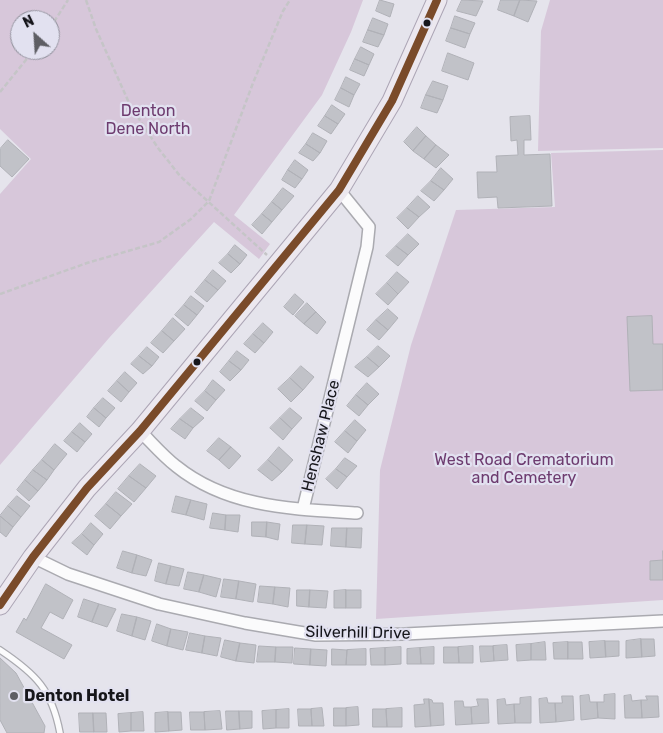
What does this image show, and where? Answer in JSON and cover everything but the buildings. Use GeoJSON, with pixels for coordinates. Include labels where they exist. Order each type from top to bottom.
{"type":"FeatureCollection","features":[{"type":"Feature","properties":{"kind":"main road"},"geometry":{"type":"LineString","coordinates":[[0,605],[87,488],[140,431],[339,190],[392,101],[437,0]]}},
{"type":"Feature","properties":{"kind":"street","name":"Henshaw Place"},"geometry":{"type":"LineString","coordinates":[[140,431],[176,466],[218,492],[260,504],[303,509],[367,247],[369,227],[339,190]]}},
{"type":"Feature","properties":{"kind":"street"},"geometry":{"type":"LineString","coordinates":[[303,509],[357,513]]}},
{"type":"Feature","properties":{"kind":"street","name":"Silverhill Drive"},"geometry":{"type":"LineString","coordinates":[[34,557],[68,574],[159,604],[245,623],[316,635],[405,634],[663,621]]}},
{"type":"Feature","properties":{"kind":"lane"},"geometry":{"type":"LineString","coordinates":[[0,650],[23,665],[42,687],[52,702],[60,733]]}},
{"type":"Feature","properties":{"kind":"path"},"geometry":{"type":"LineString","coordinates":[[60,12],[68,0]]}},
{"type":"Feature","properties":{"kind":"path"},"geometry":{"type":"LineString","coordinates":[[86,0],[106,53],[130,105],[168,162],[180,176],[278,265]]}},
{"type":"Feature","properties":{"kind":"path"},"geometry":{"type":"LineString","coordinates":[[0,294],[159,242],[209,202],[253,83],[282,11],[290,0]]}},
{"type":"Feature","properties":{"kind":"path"},"geometry":{"type":"LineString","coordinates":[[0,92],[26,60]]}},
{"type":"Feature","properties":{"kind":"green space","name":"Denton Dene North"},"geometry":{"type":"Polygon","coordinates":[[[0,0],[363,0],[351,32],[322,95],[234,215],[270,244],[259,259],[214,222],[109,338],[0,465],[0,194],[31,159],[0,129],[0,0]]]}},
{"type":"Feature","properties":{"kind":"green space"},"geometry":{"type":"Polygon","coordinates":[[[550,0],[663,0],[663,148],[538,151],[541,31],[550,0]]]}},
{"type":"Feature","properties":{"kind":"green space","name":"West Road Crematorium and Cemetery"},"geometry":{"type":"Polygon","coordinates":[[[663,150],[663,600],[376,619],[380,470],[411,345],[456,210],[555,207],[551,153],[663,150]]]}},
{"type":"Feature","properties":{"kind":"transit line"},"geometry":{"type":"LineString","coordinates":[[0,605],[33,557],[87,488],[140,431],[339,190],[392,101],[437,0]]}},
{"type":"Feature","properties":{"kind":"place","name":"Denton Hotel"},"geometry":{"type":"Point","coordinates":[14,696]}}]}
